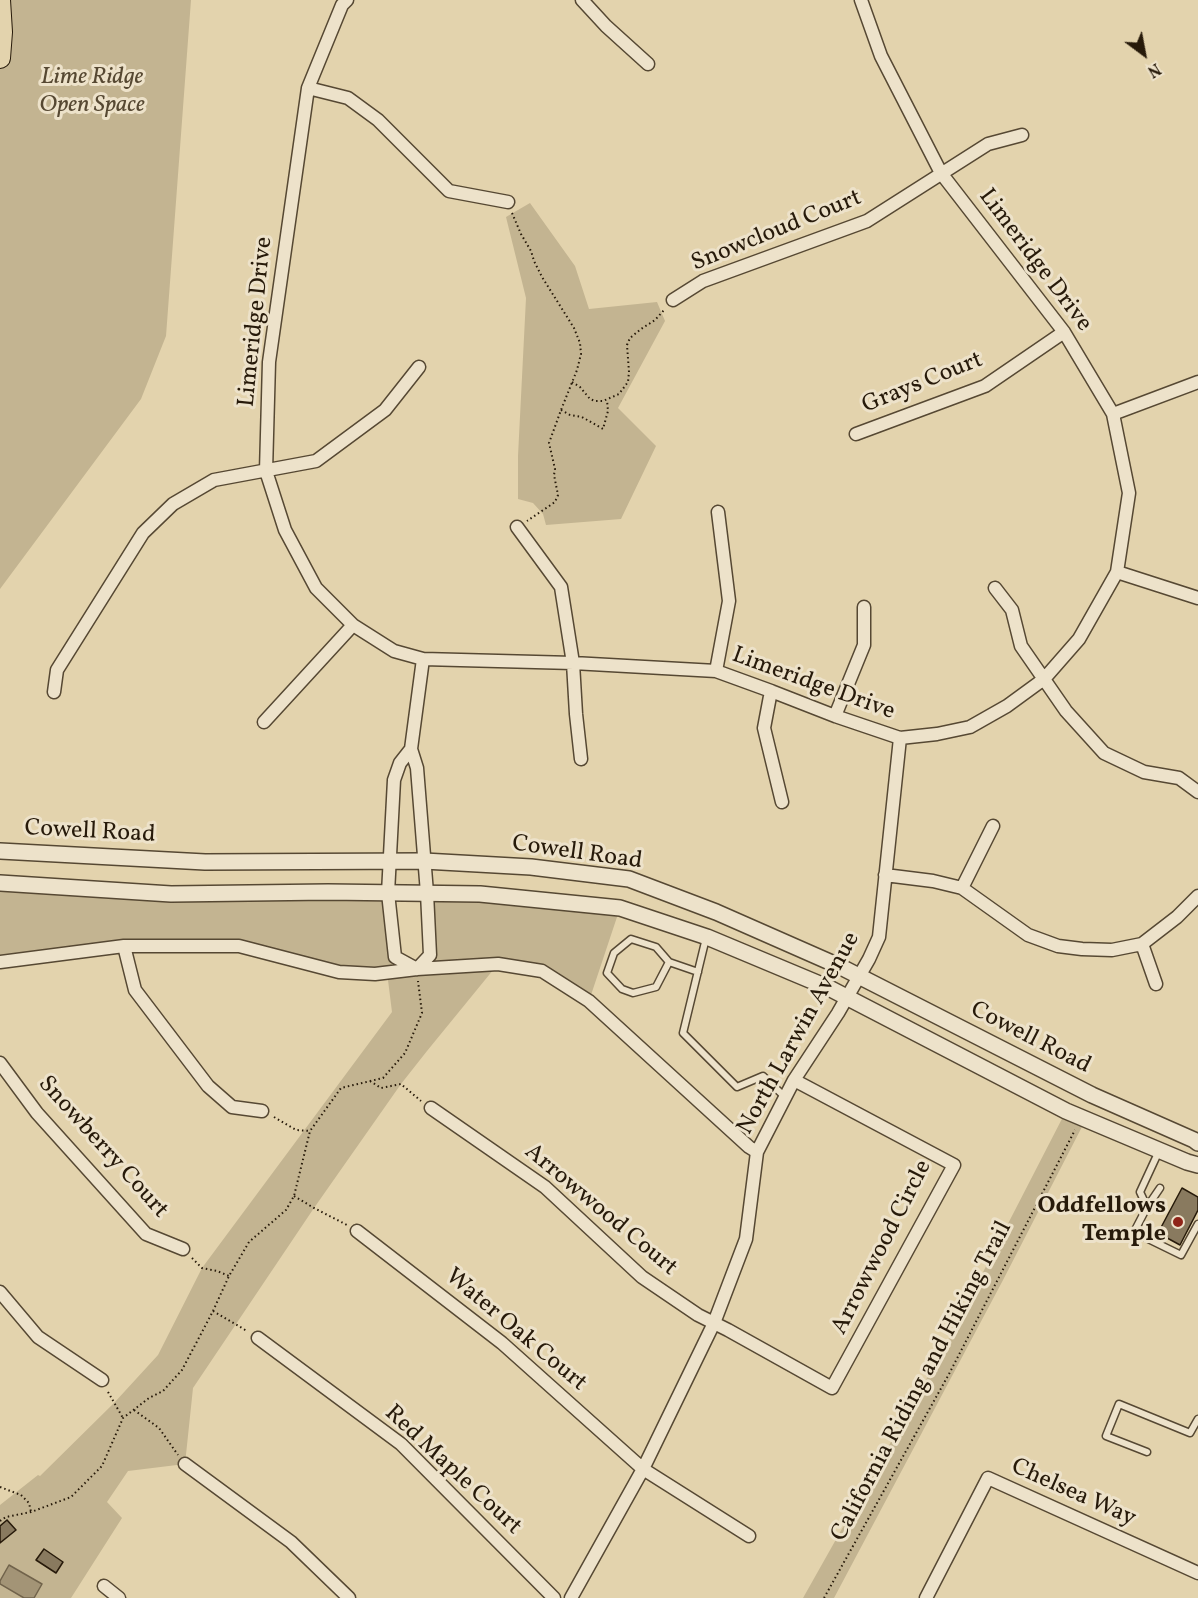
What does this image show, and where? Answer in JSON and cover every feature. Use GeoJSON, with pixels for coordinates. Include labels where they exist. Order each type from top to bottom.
{"type":"FeatureCollection","features":[{"type":"Feature","properties":{"kind":"highway"},"geometry":{"type":"LineString","coordinates":[[0,0],[2,32],[0,58]]}},
{"type":"Feature","properties":{"kind":"street","name":"Limeridge Drive"},"geometry":{"type":"LineString","coordinates":[[347,0],[342,5],[308,88],[269,362],[266,471],[285,530],[316,588],[353,625],[394,651],[423,659],[573,663],[716,671],[900,738],[970,727],[1006,706],[1044,679],[1079,639],[1117,572],[1129,493],[1113,414],[1064,332],[941,173],[881,56],[861,0]]}},
{"type":"Feature","properties":{"kind":"street"},"geometry":{"type":"LineString","coordinates":[[582,0],[606,26],[648,64]]}},
{"type":"Feature","properties":{"kind":"street"},"geometry":{"type":"LineString","coordinates":[[308,88],[348,98],[378,120],[449,191],[508,202]]}},
{"type":"Feature","properties":{"kind":"street","name":"Snowcloud Court"},"geometry":{"type":"LineString","coordinates":[[673,300],[703,281],[867,220],[988,144],[1023,135]]}},
{"type":"Feature","properties":{"kind":"street","name":"Grays Court"},"geometry":{"type":"LineString","coordinates":[[856,434],[985,386],[1064,332]]}},
{"type":"Feature","properties":{"kind":"street"},"geometry":{"type":"LineString","coordinates":[[54,692],[57,670],[143,533],[173,504],[214,480],[316,461],[385,410],[418,367]]}},
{"type":"Feature","properties":{"kind":"street"},"geometry":{"type":"LineString","coordinates":[[1113,414],[1198,382]]}},
{"type":"Feature","properties":{"kind":"street"},"geometry":{"type":"LineString","coordinates":[[716,671],[729,601],[718,512]]}},
{"type":"Feature","properties":{"kind":"street"},"geometry":{"type":"LineString","coordinates":[[517,527],[561,587],[573,663],[581,759]]}},
{"type":"Feature","properties":{"kind":"street"},"geometry":{"type":"LineString","coordinates":[[1117,572],[1198,598]]}},
{"type":"Feature","properties":{"kind":"street"},"geometry":{"type":"LineString","coordinates":[[995,588],[1012,610],[1021,646],[1066,711],[1104,753],[1144,772],[1179,778],[1198,792]]}},
{"type":"Feature","properties":{"kind":"street"},"geometry":{"type":"LineString","coordinates":[[835,716],[864,645],[864,607]]}},
{"type":"Feature","properties":{"kind":"street"},"geometry":{"type":"LineString","coordinates":[[264,722],[353,625]]}},
{"type":"Feature","properties":{"kind":"street"},"geometry":{"type":"LineString","coordinates":[[417,969],[430,955],[417,768],[411,749],[423,659]]}},
{"type":"Feature","properties":{"kind":"street"},"geometry":{"type":"LineString","coordinates":[[771,691],[764,728],[782,802]]}},
{"type":"Feature","properties":{"kind":"street","name":"North Larwin Avenue"},"geometry":{"type":"LineString","coordinates":[[572,1598],[643,1468],[714,1323],[746,1239],[757,1152],[794,1080],[838,1013],[879,937],[900,738]]}},
{"type":"Feature","properties":{"kind":"street"},"geometry":{"type":"LineString","coordinates":[[411,749],[400,763],[394,780],[388,893],[394,957],[417,969]]}},
{"type":"Feature","properties":{"kind":"street"},"geometry":{"type":"LineString","coordinates":[[963,888],[993,826]]}},
{"type":"Feature","properties":{"kind":"street","name":"Cowell Road"},"geometry":{"type":"LineString","coordinates":[[0,851],[206,862],[424,861],[531,867],[629,879],[716,912],[859,976],[1092,1095],[1198,1143]]}},
{"type":"Feature","properties":{"kind":"street"},"geometry":{"type":"LineString","coordinates":[[885,875],[933,881],[963,888],[1028,934],[1058,946],[1082,950],[1112,950],[1142,944],[1177,917],[1198,896]]}},
{"type":"Feature","properties":{"kind":"street","name":"Cowell Road"},"geometry":{"type":"LineString","coordinates":[[0,883],[171,894],[480,894],[620,908],[707,937],[847,996],[1066,1111],[1198,1165]]}},
{"type":"Feature","properties":{"kind":"street"},"geometry":{"type":"LineString","coordinates":[[1142,944],[1156,984]]}},
{"type":"Feature","properties":{"kind":"street"},"geometry":{"type":"LineString","coordinates":[[124,946],[135,990],[208,1086],[232,1107],[262,1110]]}},
{"type":"Feature","properties":{"kind":"street"},"geometry":{"type":"LineString","coordinates":[[0,962],[124,946],[239,946],[339,972],[375,974],[498,964],[542,970],[589,1001],[757,1152]]}},
{"type":"Feature","properties":{"kind":"street","name":"Snowberry Court"},"geometry":{"type":"LineString","coordinates":[[0,1063],[37,1113],[146,1234],[183,1249]]}},
{"type":"Feature","properties":{"kind":"street","name":"Arrowwood Circle"},"geometry":{"type":"LineString","coordinates":[[714,1323],[832,1388],[954,1166],[794,1080]]}},
{"type":"Feature","properties":{"kind":"street","name":"Arrowwood Court"},"geometry":{"type":"LineString","coordinates":[[431,1108],[545,1187],[642,1276],[698,1315],[714,1323]]}},
{"type":"Feature","properties":{"kind":"street","name":"Water Oak Court"},"geometry":{"type":"LineString","coordinates":[[357,1231],[501,1343],[643,1468],[749,1536]]}},
{"type":"Feature","properties":{"kind":"street"},"geometry":{"type":"LineString","coordinates":[[0,1292],[38,1337],[102,1380]]}},
{"type":"Feature","properties":{"kind":"street","name":"Red Maple Court"},"geometry":{"type":"LineString","coordinates":[[258,1338],[401,1444],[554,1598]]}},
{"type":"Feature","properties":{"kind":"street"},"geometry":{"type":"LineString","coordinates":[[185,1464],[291,1542],[349,1598]]}},
{"type":"Feature","properties":{"kind":"street","name":"Chelsea Way"},"geometry":{"type":"LineString","coordinates":[[926,1598],[988,1479],[1198,1573]]}},
{"type":"Feature","properties":{"kind":"street"},"geometry":{"type":"LineString","coordinates":[[104,1586],[119,1598]]}},
{"type":"Feature","properties":{"kind":"lane"},"geometry":{"type":"LineString","coordinates":[[707,937],[683,1033],[737,1087],[763,1076],[785,1098]]}},
{"type":"Feature","properties":{"kind":"lane"},"geometry":{"type":"LineString","coordinates":[[669,962],[656,987],[633,993],[622,989],[607,973],[614,953],[631,939],[656,947],[669,962],[698,972]]}},
{"type":"Feature","properties":{"kind":"lane"},"geometry":{"type":"LineString","coordinates":[[1148,1207],[1140,1192],[1160,1150]]}},
{"type":"Feature","properties":{"kind":"lane"},"geometry":{"type":"LineString","coordinates":[[1160,1188],[1134,1232],[1181,1255],[1198,1224]]}},
{"type":"Feature","properties":{"kind":"lane"},"geometry":{"type":"LineString","coordinates":[[1147,1452],[1107,1436],[1119,1404],[1191,1433],[1198,1419]]}},
{"type":"Feature","properties":{"kind":"path"},"geometry":{"type":"LineString","coordinates":[[508,202],[542,277],[574,328],[580,343],[581,354],[549,443],[558,495],[555,502],[517,527]]}},
{"type":"Feature","properties":{"kind":"path"},"geometry":{"type":"LineString","coordinates":[[572,382],[595,402],[608,400],[619,394],[628,382],[627,345],[630,338],[655,320],[673,300]]}},
{"type":"Feature","properties":{"kind":"path"},"geometry":{"type":"LineString","coordinates":[[561,410],[570,415],[582,417],[603,429],[608,411],[608,400]]}},
{"type":"Feature","properties":{"kind":"path"},"geometry":{"type":"LineString","coordinates":[[0,1521],[6,1516],[31,1512],[71,1497],[102,1466],[123,1418],[149,1398],[163,1391],[182,1370],[229,1276],[249,1242],[286,1210],[294,1196],[310,1131],[341,1088],[383,1078],[405,1053],[422,1013],[417,969]]}},
{"type":"Feature","properties":{"kind":"path"},"geometry":{"type":"LineString","coordinates":[[370,1081],[381,1088],[401,1084],[431,1108]]}},
{"type":"Feature","properties":{"kind":"path"},"geometry":{"type":"LineString","coordinates":[[262,1110],[296,1130],[310,1131]]}},
{"type":"Feature","properties":{"kind":"path","name":"California Riding and Hiking Trail"},"geometry":{"type":"LineString","coordinates":[[824,1598],[949,1374],[1082,1116]]}},
{"type":"Feature","properties":{"kind":"path"},"geometry":{"type":"LineString","coordinates":[[294,1196],[357,1231]]}},
{"type":"Feature","properties":{"kind":"path"},"geometry":{"type":"LineString","coordinates":[[183,1249],[202,1268],[229,1276]]}},
{"type":"Feature","properties":{"kind":"path"},"geometry":{"type":"LineString","coordinates":[[213,1311],[258,1338]]}},
{"type":"Feature","properties":{"kind":"path"},"geometry":{"type":"LineString","coordinates":[[102,1380],[123,1418]]}},
{"type":"Feature","properties":{"kind":"path"},"geometry":{"type":"LineString","coordinates":[[134,1410],[159,1428],[185,1464]]}},
{"type":"Feature","properties":{"kind":"path"},"geometry":{"type":"LineString","coordinates":[[0,1487],[21,1495],[29,1503],[31,1512]]}},
{"type":"Feature","properties":{"kind":"green space","name":"Lime Ridge Open Space"},"geometry":{"type":"Polygon","coordinates":[[[0,0],[191,0],[166,336],[141,399],[0,589],[0,0]]]}},
{"type":"Feature","properties":{"kind":"green space"},"geometry":{"type":"Polygon","coordinates":[[[530,203],[575,266],[589,309],[657,302],[665,321],[618,408],[656,446],[621,519],[546,525],[543,514],[533,503],[518,499],[526,298],[506,217],[530,203]]]}},
{"type":"Feature","properties":{"kind":"green space"},"geometry":{"type":"Polygon","coordinates":[[[0,883],[388,893],[395,957],[417,969],[430,955],[427,893],[620,908],[589,1001],[542,971],[498,964],[427,1051],[401,1084],[314,1208],[193,1388],[185,1464],[128,1471],[107,1502],[122,1518],[71,1598],[0,1598],[0,1505],[38,1475],[40,1476],[114,1403],[158,1355],[202,1268],[392,1012],[387,972],[375,974],[239,946],[124,946],[0,962],[0,883]]]}},
{"type":"Feature","properties":{"kind":"green space"},"geometry":{"type":"Polygon","coordinates":[[[1066,1111],[1086,1119],[834,1598],[803,1598],[945,1346],[1066,1111]]]}},
{"type":"Feature","properties":{"kind":"shaded area"},"geometry":{"type":"Polygon","coordinates":[[[9,1565],[42,1584],[34,1598],[24,1598],[0,1584],[9,1565]]]}},
{"type":"Feature","properties":{"kind":"building","name":"Oddfellows Temple"},"geometry":{"type":"Polygon","coordinates":[[[1182,1188],[1198,1197],[1198,1210],[1180,1245],[1158,1233],[1182,1188]]]}},
{"type":"Feature","properties":{"kind":"building"},"geometry":{"type":"Polygon","coordinates":[[[7,1520],[16,1530],[0,1543],[0,1526],[7,1520]]]}},
{"type":"Feature","properties":{"kind":"building"},"geometry":{"type":"Polygon","coordinates":[[[44,1549],[63,1562],[56,1573],[36,1560],[44,1549]]]}},
{"type":"Feature","properties":{"kind":"place","name":"Oddfellows Temple"},"geometry":{"type":"Point","coordinates":[1178,1222]}}]}
